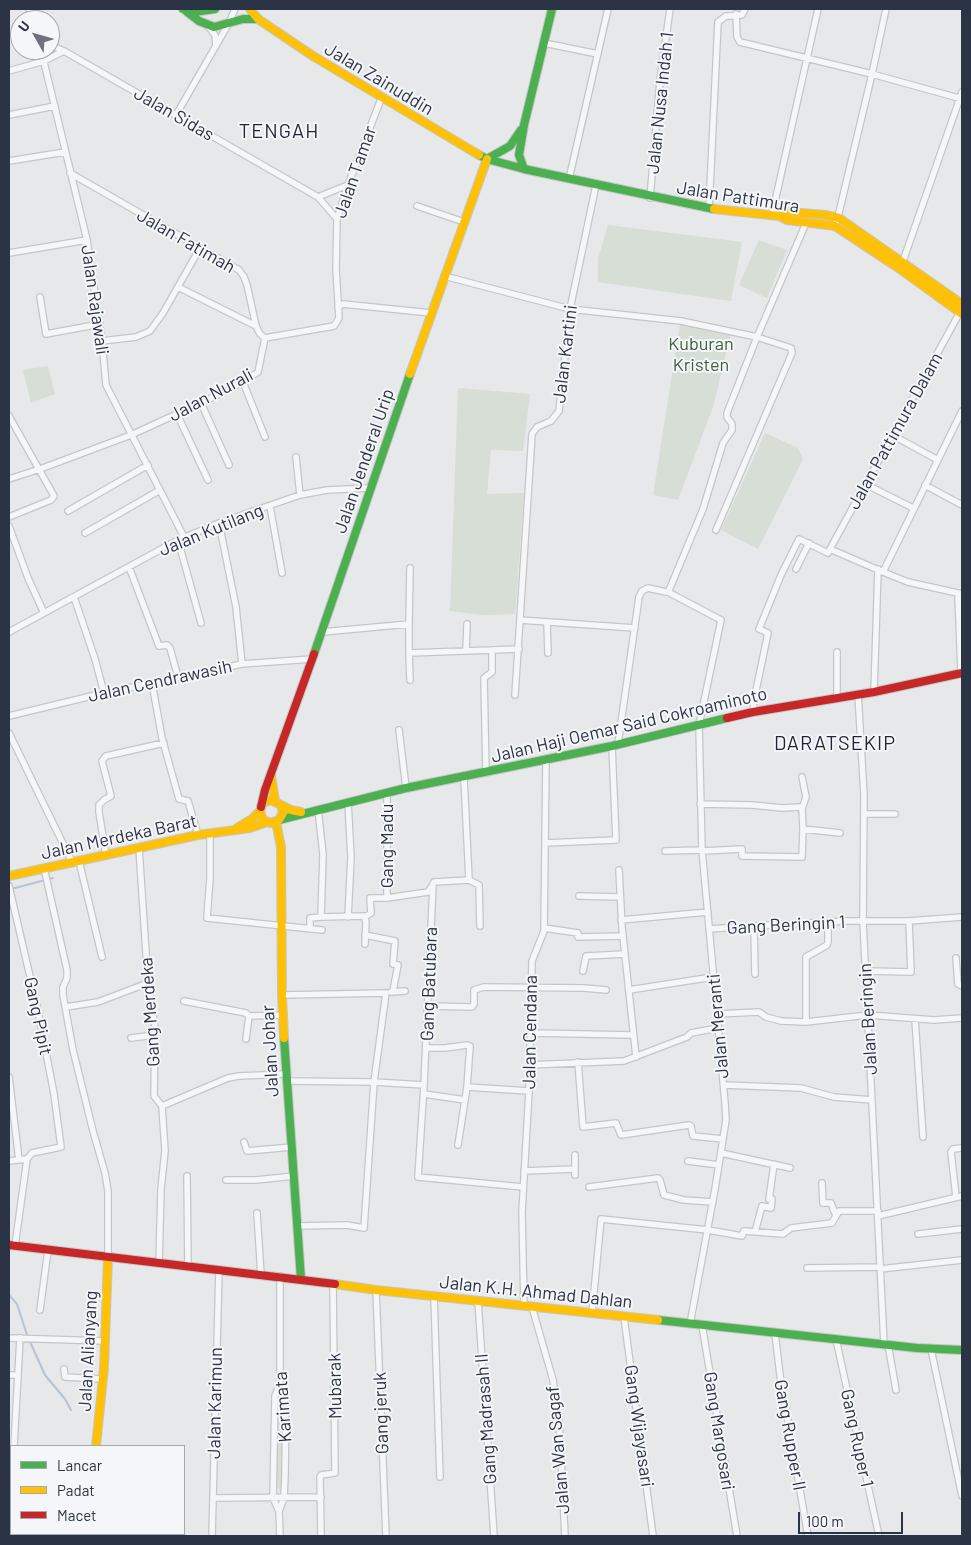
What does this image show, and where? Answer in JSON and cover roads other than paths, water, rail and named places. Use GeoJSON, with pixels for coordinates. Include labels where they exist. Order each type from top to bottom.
{"type":"FeatureCollection","features":[{"type":"Feature","properties":{"kind":"main road"},"geometry":{"type":"LineString","coordinates":[[184,9],[203,12],[215,9]]}},
{"type":"Feature","properties":{"kind":"main road"},"geometry":{"type":"LineString","coordinates":[[184,9],[207,25],[219,26],[243,18],[258,19]]}},
{"type":"Feature","properties":{"kind":"main road","name":"Jalan Zainuddin"},"geometry":{"type":"LineString","coordinates":[[250,9],[258,19],[313,56],[381,99],[466,149],[487,159]]}},
{"type":"Feature","properties":{"kind":"main road"},"geometry":{"type":"LineString","coordinates":[[524,169],[519,155],[524,125],[552,9]]}},
{"type":"Feature","properties":{"kind":"main road"},"geometry":{"type":"LineString","coordinates":[[487,159],[510,146],[524,125]]}},
{"type":"Feature","properties":{"kind":"main road","name":"Jalan Pattimura"},"geometry":{"type":"LineString","coordinates":[[487,159],[650,198],[709,209],[776,215],[787,220],[835,226],[901,266],[962,310]]}},
{"type":"Feature","properties":{"kind":"main road","name":"Jalan Jenderal Urip"},"geometry":{"type":"LineString","coordinates":[[260,809],[431,312],[487,159]]}},
{"type":"Feature","properties":{"kind":"main road"},"geometry":{"type":"LineString","coordinates":[[776,215],[789,212],[825,214],[838,218],[901,266]]}},
{"type":"Feature","properties":{"kind":"main road","name":"Jalan Haji Oemar Said Cokroaminoto"},"geometry":{"type":"LineString","coordinates":[[278,821],[318,809],[406,788],[464,778],[615,745],[753,712],[874,692],[962,673]]}},
{"type":"Feature","properties":{"kind":"main road"},"geometry":{"type":"LineString","coordinates":[[260,809],[263,820],[267,822],[278,821],[282,813],[271,773]]}},
{"type":"Feature","properties":{"kind":"main road"},"geometry":{"type":"LineString","coordinates":[[235,830],[252,819],[267,801],[278,803],[291,810],[303,813]]}},
{"type":"Feature","properties":{"kind":"main road","name":"Jalan Johar"},"geometry":{"type":"LineString","coordinates":[[278,821],[281,848],[282,995],[286,1078],[301,1279]]}},
{"type":"Feature","properties":{"kind":"main road","name":"Jalan Merdeka Barat"},"geometry":{"type":"LineString","coordinates":[[9,876],[198,835],[250,828],[267,822]]}},
{"type":"Feature","properties":{"kind":"main road","name":"Jalan K.H. Ahmad Dahlan"},"geometry":{"type":"LineString","coordinates":[[12,1245],[159,1264],[280,1276],[376,1290],[931,1349],[962,1350]]}},
{"type":"Feature","properties":{"kind":"main road","name":"Jalan Alianyang"},"geometry":{"type":"LineString","coordinates":[[96,1445],[103,1379],[108,1257]]}},
{"type":"Feature","properties":{"kind":"street"},"geometry":{"type":"LineString","coordinates":[[176,115],[229,23],[235,9]]}},
{"type":"Feature","properties":{"kind":"street"},"geometry":{"type":"LineString","coordinates":[[569,179],[608,9]]}},
{"type":"Feature","properties":{"kind":"street","name":"Jalan Nusa Indah 1"},"geometry":{"type":"LineString","coordinates":[[650,198],[660,80],[670,9]]}},
{"type":"Feature","properties":{"kind":"street"},"geometry":{"type":"LineString","coordinates":[[709,209],[718,22],[726,16],[742,15],[745,9]]}},
{"type":"Feature","properties":{"kind":"street"},"geometry":{"type":"LineString","coordinates":[[776,215],[806,57],[818,9]]}},
{"type":"Feature","properties":{"kind":"street"},"geometry":{"type":"LineString","coordinates":[[835,226],[886,9]]}},
{"type":"Feature","properties":{"kind":"street"},"geometry":{"type":"LineString","coordinates":[[736,14],[737,37],[740,42],[872,74],[961,99]]}},
{"type":"Feature","properties":{"kind":"street"},"geometry":{"type":"LineString","coordinates":[[207,25],[215,35],[216,46]]}},
{"type":"Feature","properties":{"kind":"street"},"geometry":{"type":"LineString","coordinates":[[544,43],[598,54]]}},
{"type":"Feature","properties":{"kind":"street","name":"Jalan Sidas"},"geometry":{"type":"LineString","coordinates":[[60,49],[318,197],[337,219]]}},
{"type":"Feature","properties":{"kind":"street"},"geometry":{"type":"LineString","coordinates":[[9,71],[44,61],[64,51]]}},
{"type":"Feature","properties":{"kind":"street","name":"Jalan Rajawali"},"geometry":{"type":"LineString","coordinates":[[44,61],[87,240],[100,324],[106,384],[184,537]]}},
{"type":"Feature","properties":{"kind":"street"},"geometry":{"type":"LineString","coordinates":[[901,266],[962,92]]}},
{"type":"Feature","properties":{"kind":"street","name":"Jalan Tamar"},"geometry":{"type":"LineString","coordinates":[[338,307],[336,269],[337,219],[381,99]]}},
{"type":"Feature","properties":{"kind":"street"},"geometry":{"type":"LineString","coordinates":[[9,115],[55,106]]}},
{"type":"Feature","properties":{"kind":"street"},"geometry":{"type":"LineString","coordinates":[[9,161],[65,152]]}},
{"type":"Feature","properties":{"kind":"street","name":"Jalan Fatimah"},"geometry":{"type":"LineString","coordinates":[[70,173],[239,270],[244,277],[256,326],[260,334],[265,338]]}},
{"type":"Feature","properties":{"kind":"street"},"geometry":{"type":"LineString","coordinates":[[318,197],[348,185]]}},
{"type":"Feature","properties":{"kind":"street","name":"Jalan Kartini"},"geometry":{"type":"LineString","coordinates":[[515,695],[532,434],[537,427],[554,418],[558,411],[570,309],[596,185]]}},
{"type":"Feature","properties":{"kind":"street"},"geometry":{"type":"LineString","coordinates":[[416,206],[464,222]]}},
{"type":"Feature","properties":{"kind":"street"},"geometry":{"type":"LineString","coordinates":[[545,843],[616,840],[615,745],[639,597],[642,591],[648,588],[668,592],[703,509],[723,443],[732,430],[732,424],[727,417],[727,413],[806,223]]}},
{"type":"Feature","properties":{"kind":"street"},"geometry":{"type":"LineString","coordinates":[[9,253],[87,240]]}},
{"type":"Feature","properties":{"kind":"street"},"geometry":{"type":"LineString","coordinates":[[102,341],[136,337],[149,332],[163,313],[200,248]]}},
{"type":"Feature","properties":{"kind":"street"},"geometry":{"type":"LineString","coordinates":[[444,276],[570,309],[682,321],[757,337],[791,348],[792,353],[716,530]]}},
{"type":"Feature","properties":{"kind":"street"},"geometry":{"type":"LineString","coordinates":[[178,286],[256,326]]}},
{"type":"Feature","properties":{"kind":"street"},"geometry":{"type":"LineString","coordinates":[[40,297],[46,334],[100,324]]}},
{"type":"Feature","properties":{"kind":"street"},"geometry":{"type":"LineString","coordinates":[[265,338],[330,328],[334,326],[339,318],[338,307],[343,304],[431,312]]}},
{"type":"Feature","properties":{"kind":"street","name":"Jalan Pattimura Dalam"},"geometry":{"type":"LineString","coordinates":[[829,551],[962,310]]}},
{"type":"Feature","properties":{"kind":"street","name":"Jalan Nurali"},"geometry":{"type":"LineString","coordinates":[[9,479],[40,470],[131,434],[243,382],[258,372],[265,338]]}},
{"type":"Feature","properties":{"kind":"street"},"geometry":{"type":"LineString","coordinates":[[243,382],[264,437]]}},
{"type":"Feature","properties":{"kind":"street"},"geometry":{"type":"LineString","coordinates":[[201,403],[229,465]]}},
{"type":"Feature","properties":{"kind":"street"},"geometry":{"type":"LineString","coordinates":[[874,692],[875,621],[880,570],[914,508],[962,411]]}},
{"type":"Feature","properties":{"kind":"street"},"geometry":{"type":"LineString","coordinates":[[177,414],[208,480]]}},
{"type":"Feature","properties":{"kind":"street"},"geometry":{"type":"LineString","coordinates":[[9,416],[53,493],[52,499],[9,517]]}},
{"type":"Feature","properties":{"kind":"street"},"geometry":{"type":"LineString","coordinates":[[892,435],[938,460]]}},
{"type":"Feature","properties":{"kind":"street"},"geometry":{"type":"LineString","coordinates":[[296,457],[300,495]]}},
{"type":"Feature","properties":{"kind":"street"},"geometry":{"type":"LineString","coordinates":[[68,511],[148,465]]}},
{"type":"Feature","properties":{"kind":"street"},"geometry":{"type":"LineString","coordinates":[[865,484],[914,508]]}},
{"type":"Feature","properties":{"kind":"street"},"geometry":{"type":"LineString","coordinates":[[925,485],[962,505]]}},
{"type":"Feature","properties":{"kind":"street","name":"Jalan Kutilang"},"geometry":{"type":"LineString","coordinates":[[9,632],[178,540],[219,523],[300,495],[328,490],[370,488]]}},
{"type":"Feature","properties":{"kind":"street"},"geometry":{"type":"LineString","coordinates":[[84,533],[160,490]]}},
{"type":"Feature","properties":{"kind":"street"},"geometry":{"type":"LineString","coordinates":[[270,506],[282,573]]}},
{"type":"Feature","properties":{"kind":"street"},"geometry":{"type":"LineString","coordinates":[[219,523],[236,607],[242,664]]}},
{"type":"Feature","properties":{"kind":"street"},"geometry":{"type":"LineString","coordinates":[[9,526],[28,578],[44,614]]}},
{"type":"Feature","properties":{"kind":"street"},"geometry":{"type":"LineString","coordinates":[[753,712],[768,632],[759,629],[798,538],[908,582],[960,594],[962,673]]}},
{"type":"Feature","properties":{"kind":"street"},"geometry":{"type":"LineString","coordinates":[[178,540],[201,623]]}},
{"type":"Feature","properties":{"kind":"street"},"geometry":{"type":"LineString","coordinates":[[796,569],[809,543]]}},
{"type":"Feature","properties":{"kind":"street"},"geometry":{"type":"LineString","coordinates":[[129,567],[159,646],[167,645],[170,648],[178,677]]}},
{"type":"Feature","properties":{"kind":"street"},"geometry":{"type":"LineString","coordinates":[[410,568],[410,680]]}},
{"type":"Feature","properties":{"kind":"street","name":"Jalan Meranti"},"geometry":{"type":"LineString","coordinates":[[668,592],[721,620],[699,725],[702,851],[726,1120],[690,1324]]}},
{"type":"Feature","properties":{"kind":"street"},"geometry":{"type":"LineString","coordinates":[[74,597],[95,659],[104,693]]}},
{"type":"Feature","properties":{"kind":"street"},"geometry":{"type":"LineString","coordinates":[[520,620],[635,628]]}},
{"type":"Feature","properties":{"kind":"street"},"geometry":{"type":"LineString","coordinates":[[547,622],[548,653]]}},
{"type":"Feature","properties":{"kind":"street"},"geometry":{"type":"LineString","coordinates":[[322,632],[409,624]]}},
{"type":"Feature","properties":{"kind":"street"},"geometry":{"type":"LineString","coordinates":[[466,651],[467,624]]}},
{"type":"Feature","properties":{"kind":"street"},"geometry":{"type":"LineString","coordinates":[[409,653],[519,649]]}},
{"type":"Feature","properties":{"kind":"street"},"geometry":{"type":"LineString","coordinates":[[486,773],[483,680],[492,672],[492,650]]}},
{"type":"Feature","properties":{"kind":"street"},"geometry":{"type":"LineString","coordinates":[[837,652],[837,698]]}},
{"type":"Feature","properties":{"kind":"street","name":"Jalan Cendrawasih"},"geometry":{"type":"LineString","coordinates":[[9,716],[104,693],[242,664],[312,659]]}},
{"type":"Feature","properties":{"kind":"street"},"geometry":{"type":"LineString","coordinates":[[152,683],[164,742],[179,799],[188,801],[198,835]]}},
{"type":"Feature","properties":{"kind":"street","name":"Jalan Beringin"},"geometry":{"type":"LineString","coordinates":[[858,694],[864,814],[862,922],[880,1268],[886,1344],[896,1390]]}},
{"type":"Feature","properties":{"kind":"street"},"geometry":{"type":"LineString","coordinates":[[399,730],[406,788]]}},
{"type":"Feature","properties":{"kind":"street"},"geometry":{"type":"LineString","coordinates":[[9,733],[75,861],[102,957]]}},
{"type":"Feature","properties":{"kind":"street"},"geometry":{"type":"LineString","coordinates":[[106,856],[99,805],[111,796],[102,761],[106,756],[164,742]]}},
{"type":"Feature","properties":{"kind":"street","name":"Jalan Cendana"},"geometry":{"type":"LineString","coordinates":[[528,1306],[522,1212],[529,1091],[532,961],[543,936],[544,928],[546,760]]}},
{"type":"Feature","properties":{"kind":"street"},"geometry":{"type":"LineString","coordinates":[[665,851],[742,849],[742,856],[802,857],[802,809],[806,797],[802,777]]}},
{"type":"Feature","properties":{"kind":"street"},"geometry":{"type":"LineString","coordinates":[[464,778],[469,880]]}},
{"type":"Feature","properties":{"kind":"street","name":"Gang Madu"},"geometry":{"type":"LineString","coordinates":[[387,793],[387,898]]}},
{"type":"Feature","properties":{"kind":"street"},"geometry":{"type":"LineString","coordinates":[[348,802],[351,877],[348,917]]}},
{"type":"Feature","properties":{"kind":"street"},"geometry":{"type":"LineString","coordinates":[[700,804],[752,805],[782,808],[800,807],[802,809]]}},
{"type":"Feature","properties":{"kind":"street"},"geometry":{"type":"LineString","coordinates":[[318,809],[323,854],[321,917]]}},
{"type":"Feature","properties":{"kind":"street"},"geometry":{"type":"LineString","coordinates":[[864,814],[895,814]]}},
{"type":"Feature","properties":{"kind":"street"},"geometry":{"type":"LineString","coordinates":[[803,830],[840,833]]}},
{"type":"Feature","properties":{"kind":"street"},"geometry":{"type":"LineString","coordinates":[[210,833],[210,878],[207,918],[322,930]]}},
{"type":"Feature","properties":{"kind":"street","name":"Gang Merdeka"},"geometry":{"type":"LineString","coordinates":[[139,848],[148,983],[154,1010],[154,1096],[162,1106],[165,1158],[162,1179],[159,1264]]}},
{"type":"Feature","properties":{"kind":"street"},"geometry":{"type":"LineString","coordinates":[[44,868],[67,970],[67,978],[62,991],[73,1050],[105,1173],[109,1205],[108,1257]]}},
{"type":"Feature","properties":{"kind":"street"},"geometry":{"type":"LineString","coordinates":[[619,870],[621,920],[636,1058]]}},
{"type":"Feature","properties":{"kind":"street"},"geometry":{"type":"LineString","coordinates":[[310,928],[310,918],[365,917],[371,913],[370,898],[387,898],[428,892],[434,882],[469,880],[479,885],[480,926]]}},
{"type":"Feature","properties":{"kind":"street","name":"Gang Batubara"},"geometry":{"type":"LineString","coordinates":[[433,884],[424,1094],[418,1177],[523,1187]]}},
{"type":"Feature","properties":{"kind":"street","name":"Gang Pipit"},"geometry":{"type":"LineString","coordinates":[[9,886],[38,1011],[54,1094],[61,1147],[32,1153],[28,1159]]}},
{"type":"Feature","properties":{"kind":"street"},"geometry":{"type":"LineString","coordinates":[[580,896],[620,896]]}},
{"type":"Feature","properties":{"kind":"street"},"geometry":{"type":"LineString","coordinates":[[621,920],[708,912]]}},
{"type":"Feature","properties":{"kind":"street"},"geometry":{"type":"LineString","coordinates":[[365,917],[365,944]]}},
{"type":"Feature","properties":{"kind":"street","name":"Gang Beringin 1"},"geometry":{"type":"LineString","coordinates":[[709,929],[962,917]]}},
{"type":"Feature","properties":{"kind":"street"},"geometry":{"type":"LineString","coordinates":[[866,971],[911,971],[909,921]]}},
{"type":"Feature","properties":{"kind":"street"},"geometry":{"type":"LineString","coordinates":[[806,1022],[806,957],[827,945],[828,922]]}},
{"type":"Feature","properties":{"kind":"street"},"geometry":{"type":"LineString","coordinates":[[754,926],[754,974]]}},
{"type":"Feature","properties":{"kind":"street"},"geometry":{"type":"LineString","coordinates":[[544,928],[578,932],[578,937],[623,936]]}},
{"type":"Feature","properties":{"kind":"street"},"geometry":{"type":"LineString","coordinates":[[365,935],[395,941],[393,964],[398,965],[394,990]]}},
{"type":"Feature","properties":{"kind":"street"},"geometry":{"type":"LineString","coordinates":[[581,968],[586,956],[625,954]]}},
{"type":"Feature","properties":{"kind":"street"},"geometry":{"type":"LineString","coordinates":[[956,958],[958,984],[962,986]]}},
{"type":"Feature","properties":{"kind":"street"},"geometry":{"type":"LineString","coordinates":[[629,990],[713,977]]}},
{"type":"Feature","properties":{"kind":"street"},"geometry":{"type":"LineString","coordinates":[[66,1007],[98,1002],[148,983]]}},
{"type":"Feature","properties":{"kind":"street"},"geometry":{"type":"LineString","coordinates":[[428,1006],[472,1007],[474,1004],[474,990],[484,987],[606,990]]}},
{"type":"Feature","properties":{"kind":"street"},"geometry":{"type":"LineString","coordinates":[[282,995],[405,991]]}},
{"type":"Feature","properties":{"kind":"street"},"geometry":{"type":"LineString","coordinates":[[297,1226],[347,1225],[364,1228],[374,1082],[386,993]]}},
{"type":"Feature","properties":{"kind":"street"},"geometry":{"type":"LineString","coordinates":[[184,1001],[246,1013],[249,1016],[284,1015]]}},
{"type":"Feature","properties":{"kind":"street"},"geometry":{"type":"LineString","coordinates":[[717,1014],[759,1012],[766,1017],[781,1021],[806,1022],[868,1015],[934,1020],[962,1018]]}},
{"type":"Feature","properties":{"kind":"street"},"geometry":{"type":"LineString","coordinates":[[246,1038],[249,1016]]}},
{"type":"Feature","properties":{"kind":"street"},"geometry":{"type":"LineString","coordinates":[[915,1019],[923,1137]]}},
{"type":"Feature","properties":{"kind":"street"},"geometry":{"type":"LineString","coordinates":[[529,1065],[624,1061],[687,1037],[690,1033],[718,1028]]}},
{"type":"Feature","properties":{"kind":"street"},"geometry":{"type":"LineString","coordinates":[[530,1033],[633,1035]]}},
{"type":"Feature","properties":{"kind":"street"},"geometry":{"type":"LineString","coordinates":[[130,1038],[155,1035]]}},
{"type":"Feature","properties":{"kind":"street"},"geometry":{"type":"LineString","coordinates":[[426,1048],[469,1046],[468,1087],[458,1145]]}},
{"type":"Feature","properties":{"kind":"street"},"geometry":{"type":"LineString","coordinates":[[578,1062],[583,1127],[616,1123],[621,1135],[689,1125],[691,1126],[693,1136],[723,1139]]}},
{"type":"Feature","properties":{"kind":"street"},"geometry":{"type":"LineString","coordinates":[[162,1106],[228,1078],[240,1076],[424,1085]]}},
{"type":"Feature","properties":{"kind":"street"},"geometry":{"type":"LineString","coordinates":[[9,1077],[19,1160]]}},
{"type":"Feature","properties":{"kind":"street"},"geometry":{"type":"LineString","coordinates":[[724,1085],[801,1088],[834,1097],[872,1100]]}},
{"type":"Feature","properties":{"kind":"street"},"geometry":{"type":"LineString","coordinates":[[468,1087],[529,1091]]}},
{"type":"Feature","properties":{"kind":"street"},"geometry":{"type":"LineString","coordinates":[[424,1094],[465,1100]]}},
{"type":"Feature","properties":{"kind":"street"},"geometry":{"type":"LineString","coordinates":[[244,1142],[247,1151],[292,1148]]}},
{"type":"Feature","properties":{"kind":"street"},"geometry":{"type":"LineString","coordinates":[[592,1313],[601,1219],[708,1230],[742,1236],[744,1231],[783,1234],[791,1228],[832,1223],[839,1211],[878,1214],[944,1201],[959,1196],[950,1152],[953,1149],[962,1148]]}},
{"type":"Feature","properties":{"kind":"street"},"geometry":{"type":"LineString","coordinates":[[721,1153],[790,1168]]}},
{"type":"Feature","properties":{"kind":"street"},"geometry":{"type":"LineString","coordinates":[[524,1171],[575,1172],[575,1155]]}},
{"type":"Feature","properties":{"kind":"street"},"geometry":{"type":"LineString","coordinates":[[9,1161],[28,1159],[12,1245]]}},
{"type":"Feature","properties":{"kind":"street"},"geometry":{"type":"LineString","coordinates":[[688,1161],[719,1165]]}},
{"type":"Feature","properties":{"kind":"street"},"geometry":{"type":"LineString","coordinates":[[755,1232],[762,1206],[771,1208],[772,1199],[769,1199],[774,1164]]}},
{"type":"Feature","properties":{"kind":"street"},"geometry":{"type":"LineString","coordinates":[[187,1176],[188,1267]]}},
{"type":"Feature","properties":{"kind":"street"},"geometry":{"type":"LineString","coordinates":[[226,1180],[256,1180],[294,1176]]}},
{"type":"Feature","properties":{"kind":"street"},"geometry":{"type":"LineString","coordinates":[[589,1187],[658,1178],[664,1195],[684,1200],[713,1202]]}},
{"type":"Feature","properties":{"kind":"street"},"geometry":{"type":"LineString","coordinates":[[822,1183],[823,1203],[831,1203],[836,1216]]}},
{"type":"Feature","properties":{"kind":"street"},"geometry":{"type":"LineString","coordinates":[[256,1212],[261,1275]]}},
{"type":"Feature","properties":{"kind":"street"},"geometry":{"type":"LineString","coordinates":[[918,1234],[962,1229]]}},
{"type":"Feature","properties":{"kind":"street"},"geometry":{"type":"LineString","coordinates":[[40,1310],[48,1250]]}},
{"type":"Feature","properties":{"kind":"street"},"geometry":{"type":"LineString","coordinates":[[807,1268],[880,1268],[962,1260]]}},
{"type":"Feature","properties":{"kind":"street","name":"Jalan Karimun"},"geometry":{"type":"LineString","coordinates":[[212,1536],[219,1270]]}},
{"type":"Feature","properties":{"kind":"street","name":"Karimata"},"geometry":{"type":"LineString","coordinates":[[280,1276],[280,1383],[286,1396],[284,1498],[279,1511],[280,1536]]}},
{"type":"Feature","properties":{"kind":"street","name":"Mubarak"},"geometry":{"type":"LineString","coordinates":[[321,1497],[321,1475],[335,1474],[333,1283]]}},
{"type":"Feature","properties":{"kind":"street","name":"Gang jeruk"},"geometry":{"type":"LineString","coordinates":[[376,1290],[386,1536]]}},
{"type":"Feature","properties":{"kind":"street"},"geometry":{"type":"LineString","coordinates":[[434,1296],[440,1477]]}},
{"type":"Feature","properties":{"kind":"street","name":"Gang Madrasah II"},"geometry":{"type":"LineString","coordinates":[[478,1301],[494,1536]]}},
{"type":"Feature","properties":{"kind":"street","name":"Jalan Wan Sagaf"},"geometry":{"type":"LineString","coordinates":[[528,1306],[553,1380],[559,1419],[565,1536]]}},
{"type":"Feature","properties":{"kind":"street","name":"Gang Wijayasari"},"geometry":{"type":"LineString","coordinates":[[624,1317],[653,1536]]}},
{"type":"Feature","properties":{"kind":"street","name":"Gang Margosari"},"geometry":{"type":"LineString","coordinates":[[702,1325],[736,1536]]}},
{"type":"Feature","properties":{"kind":"street","name":"Gang Rupper II"},"geometry":{"type":"LineString","coordinates":[[775,1333],[780,1375],[808,1536]]}},
{"type":"Feature","properties":{"kind":"street"},"geometry":{"type":"LineString","coordinates":[[9,1338],[105,1341]]}},
{"type":"Feature","properties":{"kind":"street"},"geometry":{"type":"LineString","coordinates":[[14,1445],[18,1375],[26,1339]]}},
{"type":"Feature","properties":{"kind":"street","name":"Gang Ruper 1"},"geometry":{"type":"LineString","coordinates":[[836,1339],[879,1536]]}},
{"type":"Feature","properties":{"kind":"street"},"geometry":{"type":"LineString","coordinates":[[931,1349],[962,1496]]}},
{"type":"Feature","properties":{"kind":"street"},"geometry":{"type":"LineString","coordinates":[[64,1369],[64,1377],[103,1379]]}},
{"type":"Feature","properties":{"kind":"street"},"geometry":{"type":"LineString","coordinates":[[9,1375],[18,1375]]}},
{"type":"Feature","properties":{"kind":"street"},"geometry":{"type":"LineString","coordinates":[[279,1511],[273,1498],[275,1396],[280,1383]]}},
{"type":"Feature","properties":{"kind":"street"},"geometry":{"type":"LineString","coordinates":[[213,1498],[321,1497],[321,1536]]}},
{"type":"Feature","properties":{"kind":"waterway"},"geometry":{"type":"LineString","coordinates":[[11,889],[53,878]]}},
{"type":"Feature","properties":{"kind":"waterway"},"geometry":{"type":"LineString","coordinates":[[9,1295],[17,1304],[27,1335],[45,1375],[65,1399],[71,1410]]}},
{"type":"Feature","properties":{"kind":"district","name":"TENGAH"},"geometry":{"type":"Point","coordinates":[279,131]}},
{"type":"Feature","properties":{"kind":"district","name":"DARATSEKIP"},"geometry":{"type":"Point","coordinates":[835,743]}},
{"type":"Feature","properties":{"kind":"park label","name":"Kuburan Kristen"},"geometry":{"type":"Point","coordinates":[701,354]}}]}
